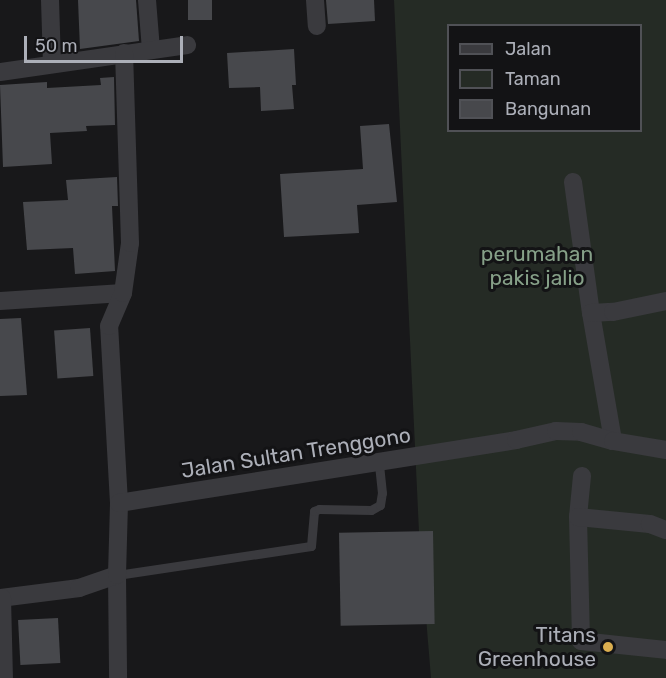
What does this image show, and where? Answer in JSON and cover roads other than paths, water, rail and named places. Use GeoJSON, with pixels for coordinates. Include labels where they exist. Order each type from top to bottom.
{"type":"FeatureCollection","features":[{"type":"Feature","properties":{"kind":"street"},"geometry":{"type":"LineString","coordinates":[[50,0],[52,63]]}},
{"type":"Feature","properties":{"kind":"street"},"geometry":{"type":"LineString","coordinates":[[147,0],[151,50]]}},
{"type":"Feature","properties":{"kind":"street"},"geometry":{"type":"LineString","coordinates":[[315,0],[317,27]]}},
{"type":"Feature","properties":{"kind":"street"},"geometry":{"type":"LineString","coordinates":[[0,72],[187,45]]}},
{"type":"Feature","properties":{"kind":"street"},"geometry":{"type":"LineString","coordinates":[[118,678],[118,503],[109,326],[123,293],[130,243],[124,53]]}},
{"type":"Feature","properties":{"kind":"street"},"geometry":{"type":"LineString","coordinates":[[573,182],[612,441]]}},
{"type":"Feature","properties":{"kind":"street"},"geometry":{"type":"LineString","coordinates":[[0,301],[123,293]]}},
{"type":"Feature","properties":{"kind":"street"},"geometry":{"type":"LineString","coordinates":[[591,313],[613,312],[666,301]]}},
{"type":"Feature","properties":{"kind":"street","name":"Jalan Sultan Trenggono"},"geometry":{"type":"LineString","coordinates":[[118,503],[379,462],[556,431],[581,432],[612,441],[666,450]]}},
{"type":"Feature","properties":{"kind":"street"},"geometry":{"type":"LineString","coordinates":[[582,476],[578,517],[581,641],[666,650]]}},
{"type":"Feature","properties":{"kind":"street"},"geometry":{"type":"LineString","coordinates":[[578,517],[650,524],[666,530]]}},
{"type":"Feature","properties":{"kind":"street"},"geometry":{"type":"LineString","coordinates":[[3,678],[1,598],[79,588],[117,575]]}},
{"type":"Feature","properties":{"kind":"lane"},"geometry":{"type":"LineString","coordinates":[[117,575],[312,546],[314,511],[319,509],[371,510],[380,505],[382,493],[379,462]]}},
{"type":"Feature","properties":{"kind":"place","name":"Titans Greenhouse"},"geometry":{"type":"Point","coordinates":[608,647]}},
{"type":"Feature","properties":{"kind":"park label","name":"perumahan pakis jalio"},"geometry":{"type":"Point","coordinates":[537,266]}}]}
